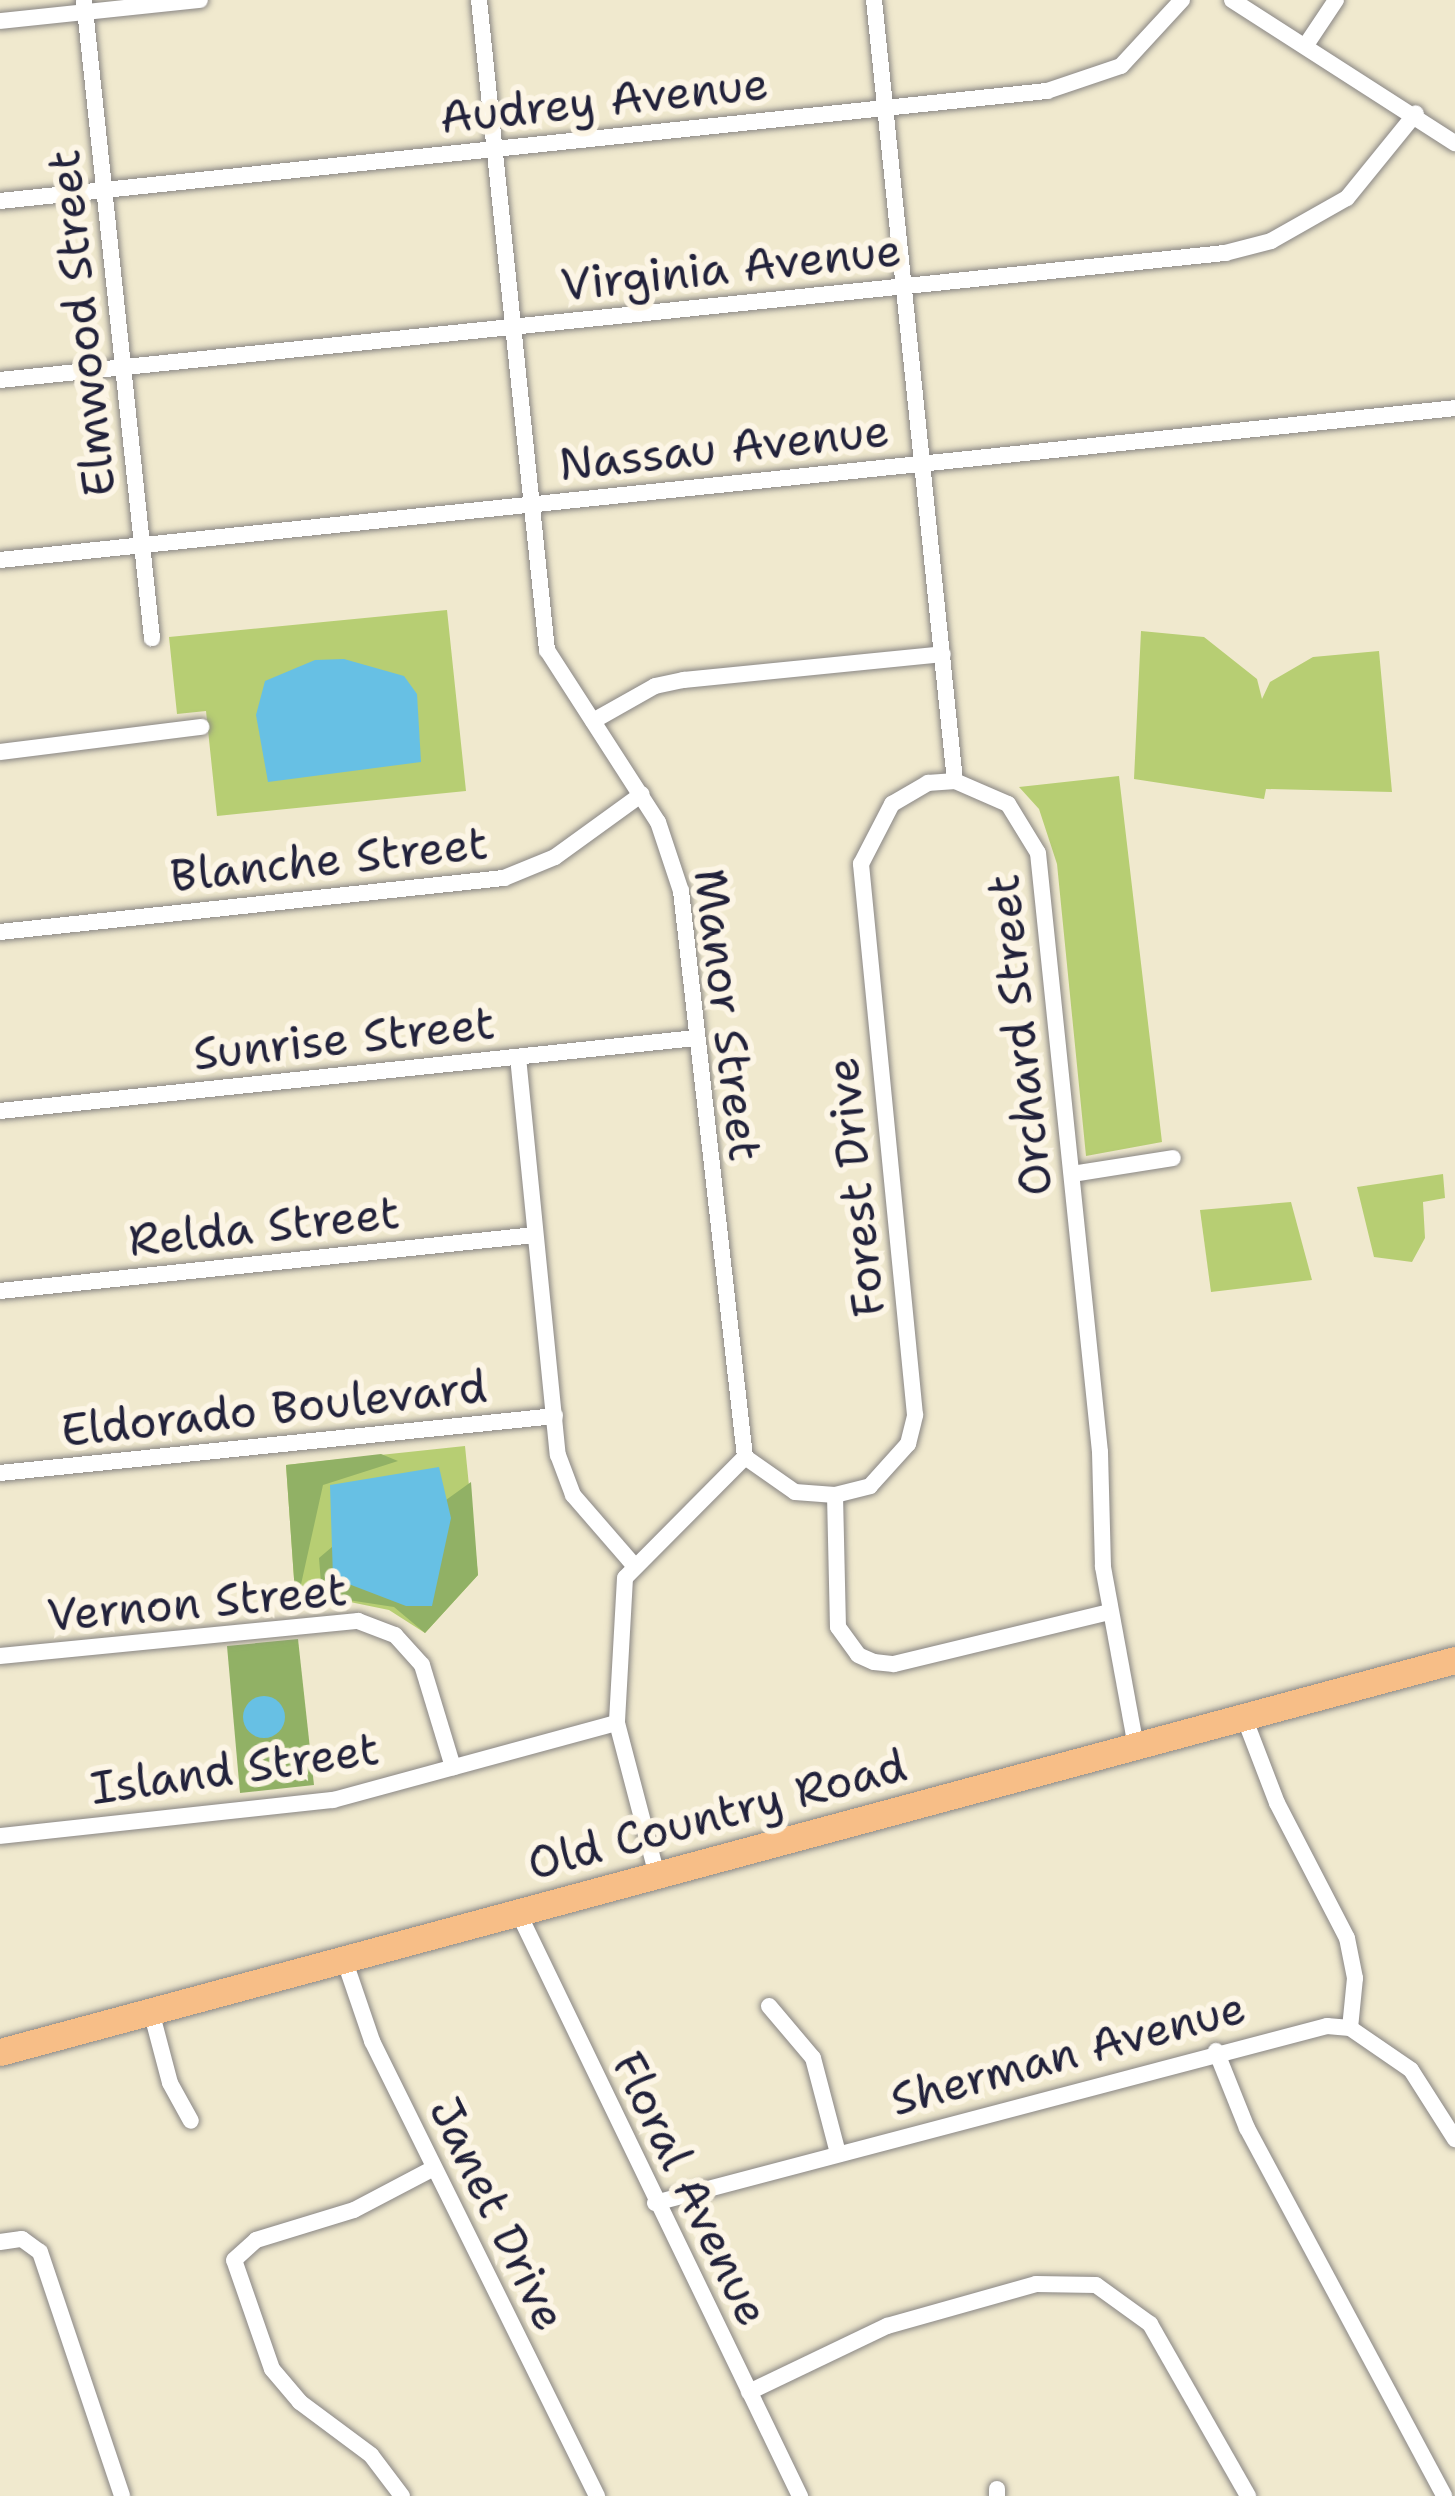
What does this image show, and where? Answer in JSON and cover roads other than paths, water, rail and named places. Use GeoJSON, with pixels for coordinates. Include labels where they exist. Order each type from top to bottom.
{"type":"FeatureCollection","features":[{"type":"Feature","properties":{"kind":"main road","name":"Old Country Road"},"geometry":{"type":"LineString","coordinates":[[0,2052],[1455,1660]]}},
{"type":"Feature","properties":{"kind":"street"},"geometry":{"type":"LineString","coordinates":[[0,21],[85,6],[200,0]]}},
{"type":"Feature","properties":{"kind":"street","name":"Manor Street"},"geometry":{"type":"LineString","coordinates":[[479,0],[548,650],[642,794],[681,891],[745,1457]]}},
{"type":"Feature","properties":{"kind":"street"},"geometry":{"type":"LineString","coordinates":[[874,0],[955,781]]}},
{"type":"Feature","properties":{"kind":"street","name":"Audrey Avenue"},"geometry":{"type":"LineString","coordinates":[[0,201],[1084,84],[1136,55],[1182,0]]}},
{"type":"Feature","properties":{"kind":"street"},"geometry":{"type":"LineString","coordinates":[[1232,0],[1416,112],[1455,143]]}},
{"type":"Feature","properties":{"kind":"street"},"geometry":{"type":"LineString","coordinates":[[1306,45],[1336,0]]}},
{"type":"Feature","properties":{"kind":"street","name":"Elmwood Street"},"geometry":{"type":"LineString","coordinates":[[85,6],[152,638]]}},
{"type":"Feature","properties":{"kind":"street","name":"Virginia Avenue"},"geometry":{"type":"LineString","coordinates":[[0,380],[904,286],[1271,242],[1347,198],[1416,112]]}},
{"type":"Feature","properties":{"kind":"street","name":"Nassau Avenue"},"geometry":{"type":"LineString","coordinates":[[0,560],[1455,408]]}},
{"type":"Feature","properties":{"kind":"street"},"geometry":{"type":"LineString","coordinates":[[592,721],[655,686],[684,680],[943,654]]}},
{"type":"Feature","properties":{"kind":"street"},"geometry":{"type":"LineString","coordinates":[[0,752],[201,727]]}},
{"type":"Feature","properties":{"kind":"street","name":"Orchard Street"},"geometry":{"type":"LineString","coordinates":[[955,781],[1008,804],[1038,853],[1072,1174],[1109,1612],[1136,1747]]}},
{"type":"Feature","properties":{"kind":"street","name":"Forest Drive"},"geometry":{"type":"LineString","coordinates":[[835,1495],[870,1486],[891,1468],[915,1415],[861,863],[892,804],[928,783],[955,781]]}},
{"type":"Feature","properties":{"kind":"street","name":"Blanche Street"},"geometry":{"type":"LineString","coordinates":[[0,932],[504,878],[555,857],[642,794]]}},
{"type":"Feature","properties":{"kind":"street","name":"Sunrise Street"},"geometry":{"type":"LineString","coordinates":[[0,1111],[696,1038]]}},
{"type":"Feature","properties":{"kind":"street"},"geometry":{"type":"LineString","coordinates":[[518,1057],[558,1455],[573,1495],[632,1563]]}},
{"type":"Feature","properties":{"kind":"street"},"geometry":{"type":"LineString","coordinates":[[1072,1174],[1173,1158]]}},
{"type":"Feature","properties":{"kind":"street","name":"Relda Street"},"geometry":{"type":"LineString","coordinates":[[0,1291],[535,1235]]}},
{"type":"Feature","properties":{"kind":"street","name":"Eldorado Boulevard"},"geometry":{"type":"LineString","coordinates":[[0,1473],[555,1416]]}},
{"type":"Feature","properties":{"kind":"street"},"geometry":{"type":"LineString","coordinates":[[658,1874],[617,1723],[622,1595],[632,1563],[745,1457],[795,1492],[835,1495],[838,1627],[844,1641],[874,1662],[1109,1612]]}},
{"type":"Feature","properties":{"kind":"street","name":"Vernon Street"},"geometry":{"type":"LineString","coordinates":[[0,1656],[358,1621],[395,1635],[422,1665],[454,1766]]}},
{"type":"Feature","properties":{"kind":"street"},"geometry":{"type":"LineString","coordinates":[[1244,1717],[1277,1804],[1347,1938],[1355,1978],[1350,2028],[1412,2070],[1455,2139]]}},
{"type":"Feature","properties":{"kind":"street","name":"Island Street"},"geometry":{"type":"LineString","coordinates":[[0,1836],[333,1800],[617,1723]]}},
{"type":"Feature","properties":{"kind":"street","name":"Floral Avenue"},"geometry":{"type":"LineString","coordinates":[[518,1912],[800,2496]]}},
{"type":"Feature","properties":{"kind":"street","name":"Janet Drive"},"geometry":{"type":"LineString","coordinates":[[344,1959],[371,2041],[597,2496]]}},
{"type":"Feature","properties":{"kind":"street"},"geometry":{"type":"LineString","coordinates":[[769,2006],[813,2058],[838,2153]]}},
{"type":"Feature","properties":{"kind":"street"},"geometry":{"type":"LineString","coordinates":[[151,2011],[170,2083],[191,2120]]}},
{"type":"Feature","properties":{"kind":"street","name":"Sherman Avenue"},"geometry":{"type":"LineString","coordinates":[[655,2203],[1302,2029],[1350,2028]]}},
{"type":"Feature","properties":{"kind":"street"},"geometry":{"type":"LineString","coordinates":[[1216,2051],[1247,2128],[1440,2495]]}},
{"type":"Feature","properties":{"kind":"street"},"geometry":{"type":"LineString","coordinates":[[402,2496],[371,2455],[300,2402],[272,2369],[234,2260],[256,2240],[354,2210],[434,2168]]}},
{"type":"Feature","properties":{"kind":"street"},"geometry":{"type":"LineString","coordinates":[[0,2242],[32,2242],[50,2278],[122,2496]]}},
{"type":"Feature","properties":{"kind":"street"},"geometry":{"type":"LineString","coordinates":[[749,2392],[887,2326],[1036,2284],[1083,2282],[1127,2300],[1150,2324],[1248,2496]]}},
{"type":"Feature","properties":{"kind":"water"},"geometry":{"type":"Polygon","coordinates":[[[344,659],[404,676],[417,694],[421,762],[268,782],[256,715],[265,681],[315,660],[344,659]]]}},
{"type":"Feature","properties":{"kind":"water"},"geometry":{"type":"Polygon","coordinates":[[[439,1467],[451,1518],[432,1606],[406,1606],[333,1578],[330,1485],[439,1467]]]}},
{"type":"Feature","properties":{"kind":"water"},"geometry":{"type":"Polygon","coordinates":[[[264,1696],[279,1702],[285,1717],[279,1732],[264,1738],[249,1732],[243,1717],[249,1702],[264,1696]]]}}]}
